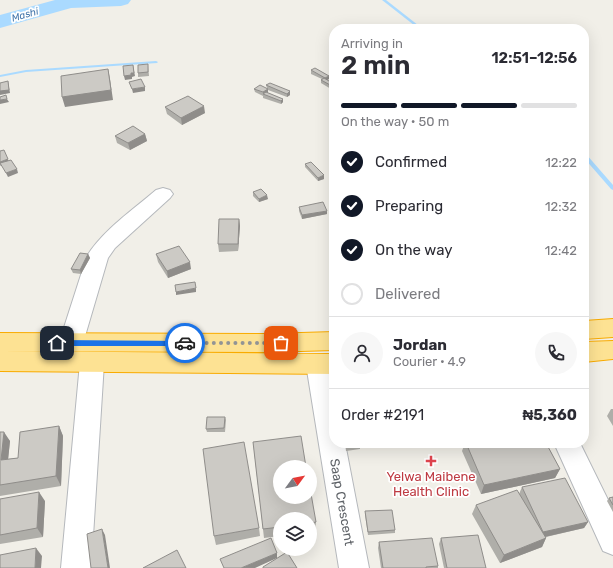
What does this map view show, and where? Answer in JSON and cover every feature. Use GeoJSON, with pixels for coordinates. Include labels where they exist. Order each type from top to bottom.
{"type":"FeatureCollection","features":[{"type":"Feature","properties":{"kind":"highway"},"geometry":{"type":"LineString","coordinates":[[589,330],[613,328]]}},
{"type":"Feature","properties":{"kind":"highway"},"geometry":{"type":"LineString","coordinates":[[0,342],[268,343],[329,341]]}},
{"type":"Feature","properties":{"kind":"highway"},"geometry":{"type":"LineString","coordinates":[[589,352],[613,350]]}},
{"type":"Feature","properties":{"kind":"highway"},"geometry":{"type":"LineString","coordinates":[[0,361],[326,364]]}},
{"type":"Feature","properties":{"kind":"street"},"geometry":{"type":"LineString","coordinates":[[71,343],[98,256],[108,243],[163,194]]}},
{"type":"Feature","properties":{"kind":"street"},"geometry":{"type":"LineString","coordinates":[[76,568],[92,363]]}},
{"type":"Feature","properties":{"kind":"street","name":"Saap Crescent"},"geometry":{"type":"LineString","coordinates":[[326,364],[329,386]]}},
{"type":"Feature","properties":{"kind":"street","name":"Saap Crescent"},"geometry":{"type":"LineString","coordinates":[[338,448],[354,568]]}},
{"type":"Feature","properties":{"kind":"street"},"geometry":{"type":"LineString","coordinates":[[569,448],[613,541]]}},
{"type":"Feature","properties":{"kind":"building"},"geometry":{"type":"Polygon","coordinates":[[[148,64],[148,72],[138,73],[138,65],[148,64]]]}},
{"type":"Feature","properties":{"kind":"building"},"geometry":{"type":"Polygon","coordinates":[[[133,65],[134,73],[124,76],[123,66],[133,65]]]}},
{"type":"Feature","properties":{"kind":"building"},"geometry":{"type":"Polygon","coordinates":[[[315,68],[329,76],[325,78],[311,70],[315,68]]]}},
{"type":"Feature","properties":{"kind":"building"},"geometry":{"type":"Polygon","coordinates":[[[108,69],[111,90],[62,97],[61,76],[108,69]]]}},
{"type":"Feature","properties":{"kind":"building"},"geometry":{"type":"Polygon","coordinates":[[[324,78],[329,81],[329,84],[321,80],[324,78]]]}},
{"type":"Feature","properties":{"kind":"building"},"geometry":{"type":"Polygon","coordinates":[[[141,79],[145,87],[132,89],[129,82],[141,79]]]}},
{"type":"Feature","properties":{"kind":"building"},"geometry":{"type":"Polygon","coordinates":[[[8,81],[9,90],[0,91],[0,83],[8,81]]]}},
{"type":"Feature","properties":{"kind":"building"},"geometry":{"type":"Polygon","coordinates":[[[270,83],[290,91],[287,94],[266,85],[270,83]]]}},
{"type":"Feature","properties":{"kind":"building"},"geometry":{"type":"Polygon","coordinates":[[[260,85],[268,89],[263,92],[254,89],[260,85]]]}},
{"type":"Feature","properties":{"kind":"building"},"geometry":{"type":"Polygon","coordinates":[[[266,92],[283,99],[281,101],[263,94],[266,92]]]}},
{"type":"Feature","properties":{"kind":"building"},"geometry":{"type":"Polygon","coordinates":[[[6,95],[7,99],[0,100],[0,97],[6,95]]]}},
{"type":"Feature","properties":{"kind":"building"},"geometry":{"type":"Polygon","coordinates":[[[188,96],[204,106],[181,118],[165,107],[188,96]]]}},
{"type":"Feature","properties":{"kind":"building"},"geometry":{"type":"Polygon","coordinates":[[[133,126],[145,134],[128,143],[115,136],[133,126]]]}},
{"type":"Feature","properties":{"kind":"building"},"geometry":{"type":"Polygon","coordinates":[[[4,150],[8,159],[0,162],[0,151],[4,150]]]}},
{"type":"Feature","properties":{"kind":"building"},"geometry":{"type":"Polygon","coordinates":[[[11,160],[17,169],[6,173],[0,163],[11,160]]]}},
{"type":"Feature","properties":{"kind":"building"},"geometry":{"type":"Polygon","coordinates":[[[311,162],[324,175],[318,178],[305,164],[311,162]]]}},
{"type":"Feature","properties":{"kind":"building"},"geometry":{"type":"Polygon","coordinates":[[[261,189],[267,195],[259,199],[253,192],[261,189]]]}},
{"type":"Feature","properties":{"kind":"building"},"geometry":{"type":"Polygon","coordinates":[[[323,202],[327,211],[302,215],[299,207],[323,202]]]}},
{"type":"Feature","properties":{"kind":"building"},"geometry":{"type":"Polygon","coordinates":[[[219,219],[239,219],[238,244],[218,244],[219,219]]]}},
{"type":"Feature","properties":{"kind":"building"},"geometry":{"type":"Polygon","coordinates":[[[179,246],[190,262],[167,271],[156,254],[179,246]]]}},
{"type":"Feature","properties":{"kind":"building"},"geometry":{"type":"Polygon","coordinates":[[[80,253],[88,254],[80,270],[71,269],[80,253]]]}},
{"type":"Feature","properties":{"kind":"building"},"geometry":{"type":"Polygon","coordinates":[[[195,282],[196,288],[176,292],[175,285],[195,282]]]}},
{"type":"Feature","properties":{"kind":"building"},"geometry":{"type":"Polygon","coordinates":[[[207,417],[225,417],[224,428],[206,429],[207,417]]]}},
{"type":"Feature","properties":{"kind":"building"},"geometry":{"type":"Polygon","coordinates":[[[59,426],[56,476],[0,485],[0,432],[4,432],[1,460],[18,458],[20,432],[59,426]]]}},
{"type":"Feature","properties":{"kind":"building"},"geometry":{"type":"Polygon","coordinates":[[[301,436],[305,460],[273,460],[273,504],[313,504],[314,512],[273,512],[273,528],[263,529],[253,442],[301,436]]]}},
{"type":"Feature","properties":{"kind":"building"},"geometry":{"type":"Polygon","coordinates":[[[244,442],[259,528],[214,536],[203,449],[244,442]]]}},
{"type":"Feature","properties":{"kind":"building"},"geometry":{"type":"Polygon","coordinates":[[[468,448],[549,448],[560,469],[484,485],[468,448]]]}},
{"type":"Feature","properties":{"kind":"building"},"geometry":{"type":"Polygon","coordinates":[[[565,478],[588,522],[543,532],[522,487],[565,478]]]}},
{"type":"Feature","properties":{"kind":"building"},"geometry":{"type":"Polygon","coordinates":[[[517,490],[546,538],[504,555],[476,505],[517,490]]]}},
{"type":"Feature","properties":{"kind":"building"},"geometry":{"type":"Polygon","coordinates":[[[39,492],[37,528],[0,535],[0,499],[39,492]]]}},
{"type":"Feature","properties":{"kind":"building"},"geometry":{"type":"Polygon","coordinates":[[[613,497],[613,505],[609,498],[613,497]]]}},
{"type":"Feature","properties":{"kind":"building"},"geometry":{"type":"Polygon","coordinates":[[[392,510],[395,530],[368,532],[365,511],[392,510]]]}},
{"type":"Feature","properties":{"kind":"building"},"geometry":{"type":"Polygon","coordinates":[[[102,529],[108,568],[91,568],[87,534],[102,529]]]}},
{"type":"Feature","properties":{"kind":"building"},"geometry":{"type":"Polygon","coordinates":[[[478,535],[486,568],[447,568],[441,538],[478,535]]]}},
{"type":"Feature","properties":{"kind":"building"},"geometry":{"type":"Polygon","coordinates":[[[271,538],[273,543],[273,555],[241,568],[224,568],[220,559],[271,538]]]}},
{"type":"Feature","properties":{"kind":"building"},"geometry":{"type":"Polygon","coordinates":[[[432,538],[438,566],[426,568],[383,568],[379,542],[432,538]]]}},
{"type":"Feature","properties":{"kind":"building"},"geometry":{"type":"Polygon","coordinates":[[[36,548],[35,568],[0,568],[0,555],[36,548]]]}},
{"type":"Feature","properties":{"kind":"building"},"geometry":{"type":"Polygon","coordinates":[[[177,550],[186,568],[143,568],[177,550]]]}},
{"type":"Feature","properties":{"kind":"building"},"geometry":{"type":"Polygon","coordinates":[[[281,556],[290,556],[297,568],[263,568],[281,556]]]}},
{"type":"Feature","properties":{"kind":"waterway","name":"Mashi"},"geometry":{"type":"LineString","coordinates":[[0,22],[70,2],[121,0]]}},
{"type":"Feature","properties":{"kind":"waterway"},"geometry":{"type":"LineString","coordinates":[[384,0],[415,24]]}},
{"type":"Feature","properties":{"kind":"waterway"},"geometry":{"type":"LineString","coordinates":[[0,76],[26,71],[156,62]]}},
{"type":"Feature","properties":{"kind":"waterway"},"geometry":{"type":"LineString","coordinates":[[589,161],[613,188]]}},
{"type":"Feature","properties":{"kind":"way so far"},"geometry":{"type":"LineString","coordinates":[[185,343],[281,343]]}},
{"type":"Feature","properties":{"kind":"place","name":"Yelwa Maibene Health Clinic"},"geometry":{"type":"Point","coordinates":[431,461]}},
{"type":"Feature","properties":{"kind":"route"},"geometry":{"type":"LineString","coordinates":[[57,343],[185,343]]}}]}
